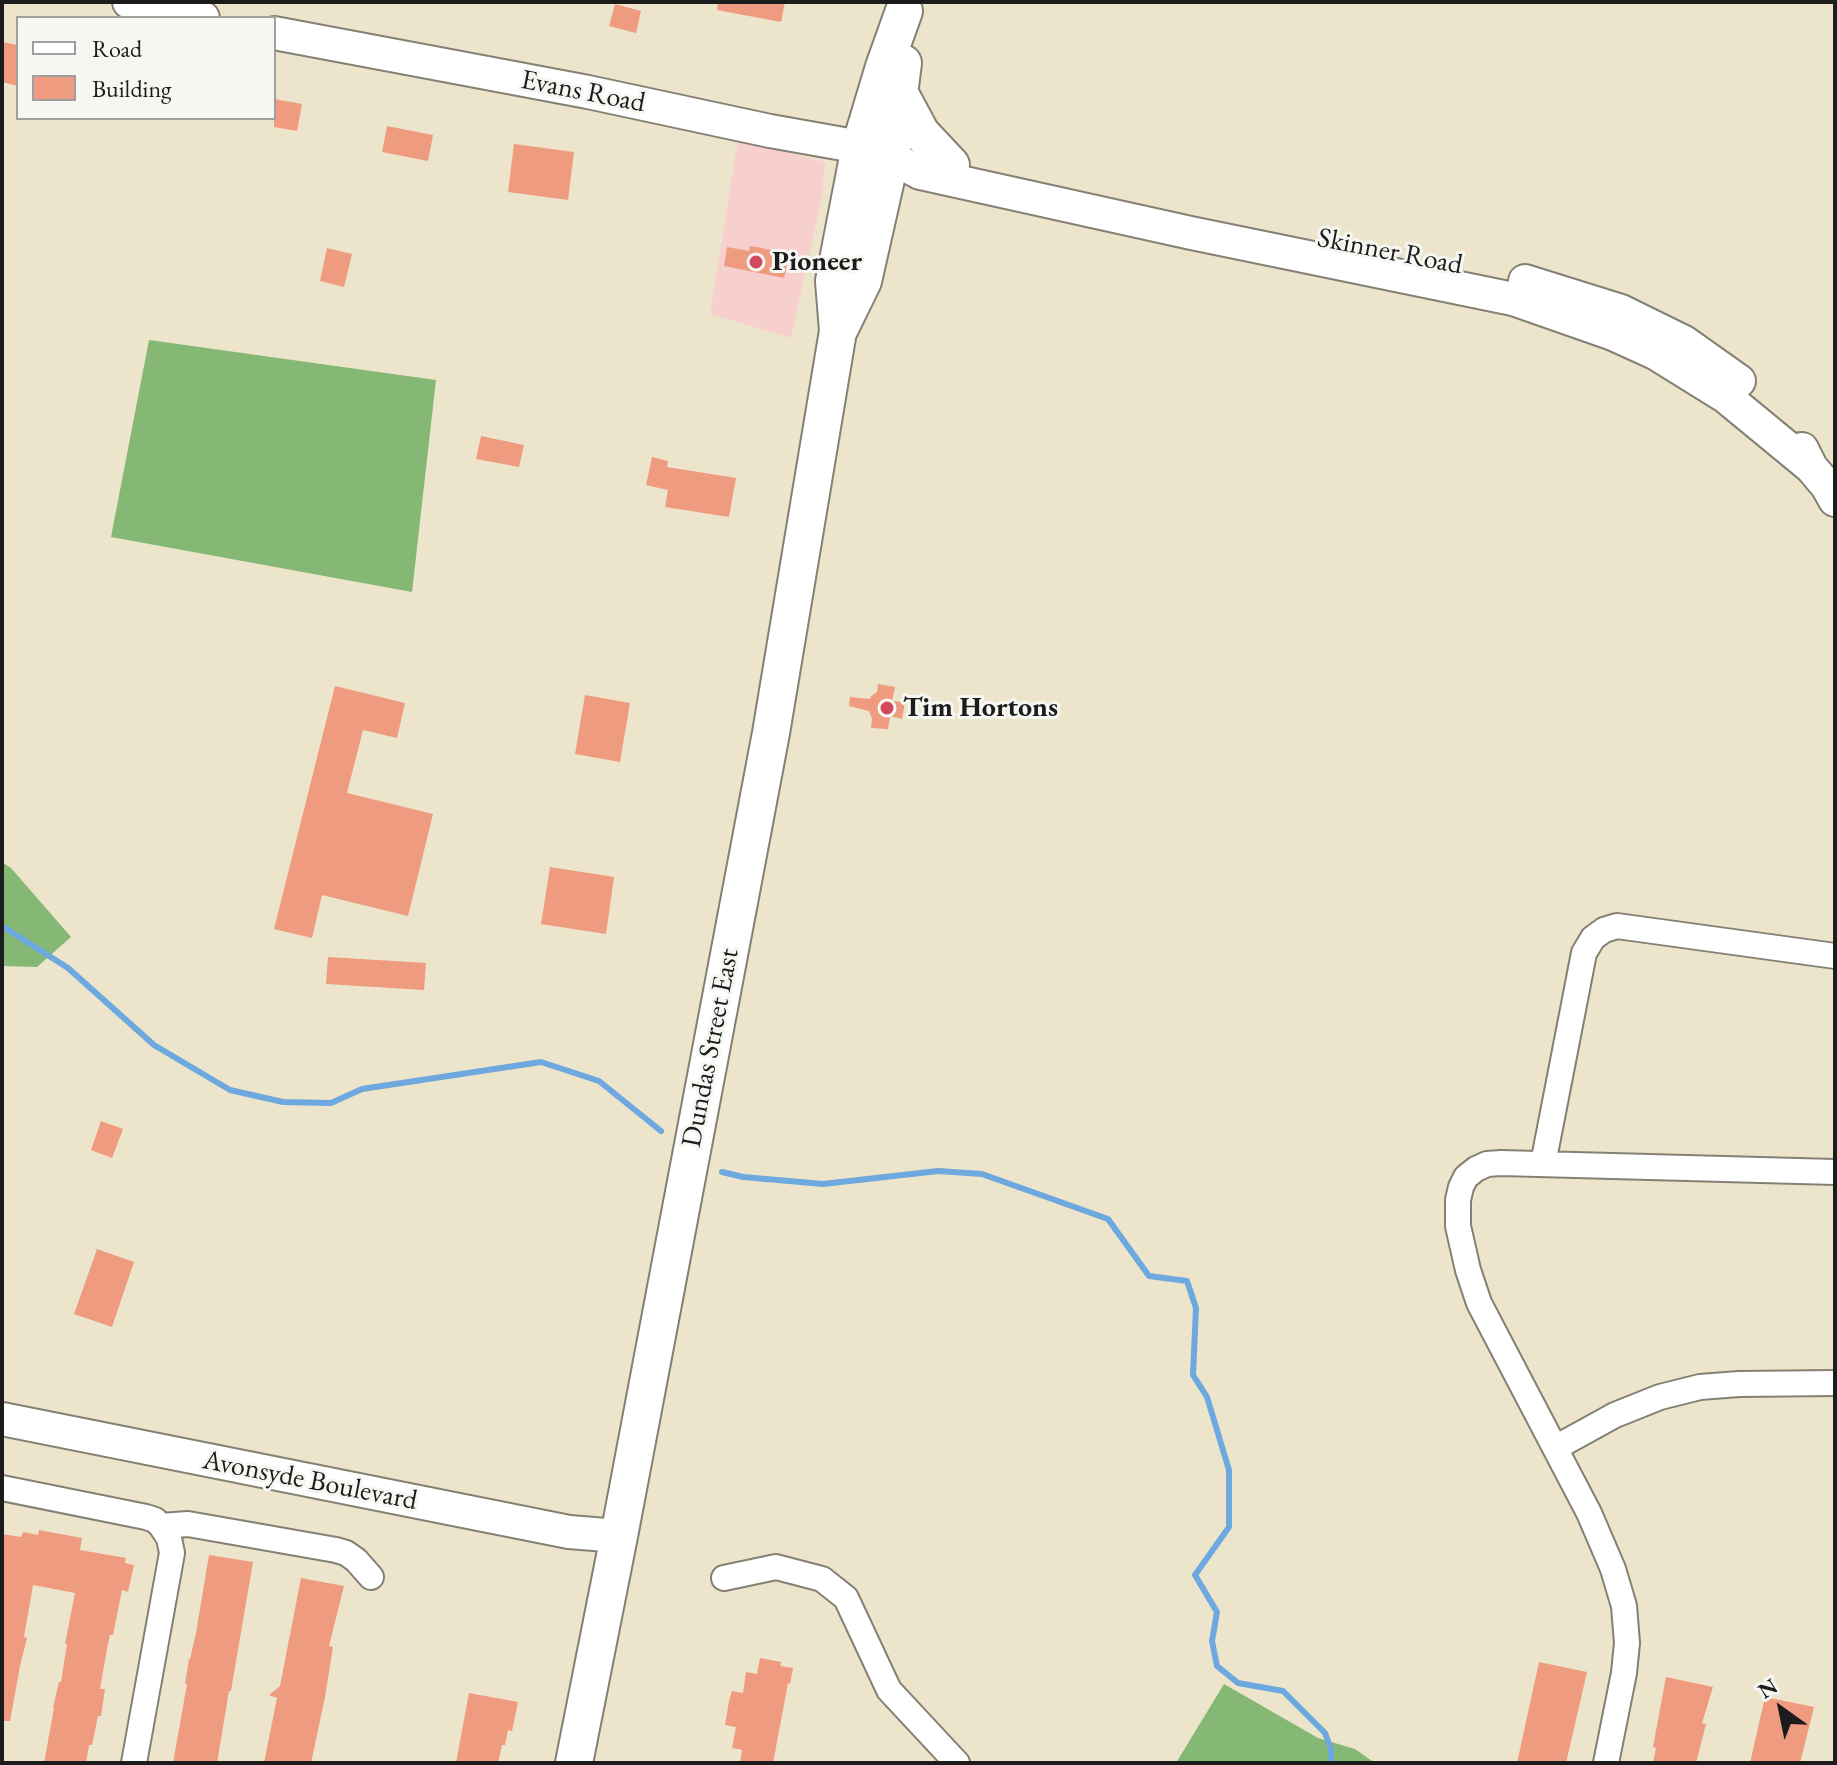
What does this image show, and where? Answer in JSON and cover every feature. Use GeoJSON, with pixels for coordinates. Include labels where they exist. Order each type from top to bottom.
{"type":"FeatureCollection","features":[{"type":"Feature","properties":{"kind":"main road","name":"Dundas Street East"},"geometry":{"type":"LineString","coordinates":[[574,1763],[771,733],[838,331],[863,281],[887,157],[903,66],[904,6]]}},
{"type":"Feature","properties":{"kind":"main road","name":"Dundas Street East"},"geometry":{"type":"LineString","coordinates":[[887,157],[884,67],[904,6]]}},
{"type":"Feature","properties":{"kind":"main road"},"geometry":{"type":"LineString","coordinates":[[899,92],[921,133],[951,165]]}},
{"type":"Feature","properties":{"kind":"street"},"geometry":{"type":"LineString","coordinates":[[129,2],[194,16]]}},
{"type":"Feature","properties":{"kind":"street","name":"Evans Road"},"geometry":{"type":"LineString","coordinates":[[276,33],[588,92],[887,157]]}},
{"type":"Feature","properties":{"kind":"street","name":"Skinner Road"},"geometry":{"type":"LineString","coordinates":[[887,157],[951,165],[1515,277],[1621,311],[1684,342],[1737,379],[1788,422],[1811,467],[1835,500]]}},
{"type":"Feature","properties":{"kind":"street","name":"Skinner Road"},"geometry":{"type":"LineString","coordinates":[[887,157],[920,173],[1513,299],[1613,334],[1655,353],[1726,397],[1811,467]]}},
{"type":"Feature","properties":{"kind":"street"},"geometry":{"type":"LineString","coordinates":[[1543,1164],[1584,953],[1593,938],[1604,930],[1617,926],[1835,956]]}},
{"type":"Feature","properties":{"kind":"street"},"geometry":{"type":"LineString","coordinates":[[1606,1763],[1624,1673],[1627,1643],[1624,1606],[1613,1569],[1589,1513],[1479,1303],[1458,1226],[1461,1187],[1466,1177],[1476,1169],[1501,1163],[1835,1172]]}},
{"type":"Feature","properties":{"kind":"street"},"geometry":{"type":"LineString","coordinates":[[1555,1448],[1615,1415],[1660,1397],[1700,1387],[1835,1383]]}},
{"type":"Feature","properties":{"kind":"street","name":"Avonsyde Boulevard"},"geometry":{"type":"LineString","coordinates":[[2,1419],[569,1532],[619,1536]]}},
{"type":"Feature","properties":{"kind":"street"},"geometry":{"type":"LineString","coordinates":[[2,1488],[146,1517],[155,1520],[169,1538],[172,1553],[134,1763]]}},
{"type":"Feature","properties":{"kind":"street"},"geometry":{"type":"LineString","coordinates":[[161,1526],[188,1524],[336,1550],[356,1560],[371,1577]]}},
{"type":"Feature","properties":{"kind":"street"},"geometry":{"type":"LineString","coordinates":[[724,1578],[776,1567],[822,1579],[846,1598],[889,1690],[957,1763]]}},
{"type":"Feature","properties":{"kind":"shaded area"},"geometry":{"type":"Polygon","coordinates":[[[738,139],[825,162],[822,196],[791,338],[710,314],[738,139]]]}},
{"type":"Feature","properties":{"kind":"green space"},"geometry":{"type":"Polygon","coordinates":[[[149,340],[436,380],[412,592],[111,537],[149,340]]]}},
{"type":"Feature","properties":{"kind":"green space"},"geometry":{"type":"Polygon","coordinates":[[[2,862],[11,868],[71,937],[37,967],[2,966],[2,862]]]}},
{"type":"Feature","properties":{"kind":"green space"},"geometry":{"type":"Polygon","coordinates":[[[1224,1684],[1318,1738],[1355,1749],[1375,1763],[1176,1763],[1224,1684]]]}},
{"type":"Feature","properties":{"kind":"building"},"geometry":{"type":"Polygon","coordinates":[[[718,2],[785,2],[781,22],[717,10],[718,2]]]}},
{"type":"Feature","properties":{"kind":"building"},"geometry":{"type":"Polygon","coordinates":[[[615,4],[641,11],[636,33],[609,26],[615,4]]]}},
{"type":"Feature","properties":{"kind":"building"},"geometry":{"type":"Polygon","coordinates":[[[2,42],[16,45],[16,86],[2,82],[2,42]]]}},
{"type":"Feature","properties":{"kind":"building"},"geometry":{"type":"Polygon","coordinates":[[[276,99],[302,104],[297,131],[274,127],[276,99]]]}},
{"type":"Feature","properties":{"kind":"building"},"geometry":{"type":"Polygon","coordinates":[[[387,126],[433,135],[428,161],[382,152],[387,126]]]}},
{"type":"Feature","properties":{"kind":"building"},"geometry":{"type":"Polygon","coordinates":[[[514,144],[574,152],[568,200],[508,192],[514,144]]]}},
{"type":"Feature","properties":{"kind":"building"},"geometry":{"type":"Polygon","coordinates":[[[750,246],[789,253],[784,278],[724,266],[727,247],[749,251],[750,246]]]}},
{"type":"Feature","properties":{"kind":"building"},"geometry":{"type":"Polygon","coordinates":[[[327,248],[352,254],[344,287],[320,281],[327,248]]]}},
{"type":"Feature","properties":{"kind":"building"},"geometry":{"type":"Polygon","coordinates":[[[481,436],[524,445],[519,467],[476,459],[481,436]]]}},
{"type":"Feature","properties":{"kind":"building"},"geometry":{"type":"Polygon","coordinates":[[[652,457],[668,461],[667,467],[736,478],[729,517],[665,507],[668,490],[646,485],[652,457]]]}},
{"type":"Feature","properties":{"kind":"building","name":"Tim Hortons"},"geometry":{"type":"Polygon","coordinates":[[[878,684],[895,687],[892,701],[905,702],[902,719],[890,716],[888,729],[871,728],[869,711],[849,706],[850,697],[870,699],[877,692],[878,684]]]}},
{"type":"Feature","properties":{"kind":"building"},"geometry":{"type":"Polygon","coordinates":[[[335,686],[405,703],[397,738],[363,730],[347,793],[433,814],[408,916],[322,895],[312,938],[274,929],[335,686]]]}},
{"type":"Feature","properties":{"kind":"building"},"geometry":{"type":"Polygon","coordinates":[[[585,695],[630,703],[620,762],[575,754],[585,695]]]}},
{"type":"Feature","properties":{"kind":"building"},"geometry":{"type":"Polygon","coordinates":[[[550,867],[614,877],[606,934],[541,924],[550,867]]]}},
{"type":"Feature","properties":{"kind":"building"},"geometry":{"type":"Polygon","coordinates":[[[328,957],[426,963],[424,990],[326,984],[328,957]]]}},
{"type":"Feature","properties":{"kind":"building"},"geometry":{"type":"Polygon","coordinates":[[[101,1121],[123,1129],[112,1158],[91,1150],[101,1121]]]}},
{"type":"Feature","properties":{"kind":"building"},"geometry":{"type":"Polygon","coordinates":[[[97,1249],[134,1262],[112,1327],[74,1314],[97,1249]]]}},
{"type":"Feature","properties":{"kind":"building"},"geometry":{"type":"Polygon","coordinates":[[[39,1530],[82,1538],[80,1550],[126,1558],[125,1563],[134,1565],[128,1592],[122,1590],[113,1635],[110,1635],[100,1689],[105,1689],[101,1716],[98,1716],[86,1763],[44,1763],[75,1593],[33,1585],[24,1637],[27,1638],[10,1721],[2,1721],[2,1534],[21,1537],[23,1532],[38,1535],[39,1530]]]}},
{"type":"Feature","properties":{"kind":"building"},"geometry":{"type":"Polygon","coordinates":[[[209,1555],[253,1562],[231,1691],[217,1763],[173,1763],[189,1659],[209,1555]]]}},
{"type":"Feature","properties":{"kind":"building"},"geometry":{"type":"Polygon","coordinates":[[[301,1578],[344,1586],[329,1646],[333,1647],[325,1697],[311,1763],[264,1763],[277,1698],[269,1695],[280,1686],[301,1578]]]}},
{"type":"Feature","properties":{"kind":"building"},"geometry":{"type":"Polygon","coordinates":[[[760,1658],[793,1668],[790,1684],[773,1763],[740,1763],[742,1750],[732,1748],[736,1727],[725,1725],[729,1701],[732,1691],[743,1693],[746,1672],[757,1674],[760,1658]]]}},
{"type":"Feature","properties":{"kind":"building"},"geometry":{"type":"Polygon","coordinates":[[[1539,1662],[1587,1672],[1566,1763],[1517,1763],[1539,1662]]]}},
{"type":"Feature","properties":{"kind":"building"},"geometry":{"type":"Polygon","coordinates":[[[1666,1677],[1713,1687],[1702,1723],[1706,1724],[1696,1763],[1653,1763],[1666,1677]]]}},
{"type":"Feature","properties":{"kind":"building"},"geometry":{"type":"Polygon","coordinates":[[[469,1693],[518,1702],[512,1731],[508,1730],[498,1763],[456,1763],[469,1693]]]}},
{"type":"Feature","properties":{"kind":"building"},"geometry":{"type":"Polygon","coordinates":[[[1765,1697],[1814,1707],[1800,1763],[1750,1763],[1765,1697]]]}},
{"type":"Feature","properties":{"kind":"waterway"},"geometry":{"type":"LineString","coordinates":[[2,926],[68,968],[154,1045],[230,1090],[283,1102],[331,1103],[362,1089],[541,1062],[599,1081],[661,1131]]}},
{"type":"Feature","properties":{"kind":"waterway"},"geometry":{"type":"LineString","coordinates":[[722,1172],[743,1177],[823,1184],[938,1171],[982,1174],[1108,1219],[1149,1276],[1187,1281],[1196,1308],[1193,1375],[1207,1397],[1229,1470],[1229,1527],[1195,1575],[1217,1612],[1212,1641],[1217,1666],[1238,1683],[1283,1691],[1325,1733],[1331,1749],[1331,1763]]}},
{"type":"Feature","properties":{"kind":"place","name":"Pioneer"},"geometry":{"type":"Point","coordinates":[756,262]}},
{"type":"Feature","properties":{"kind":"place","name":"Tim Hortons"},"geometry":{"type":"Point","coordinates":[887,708]}}]}
